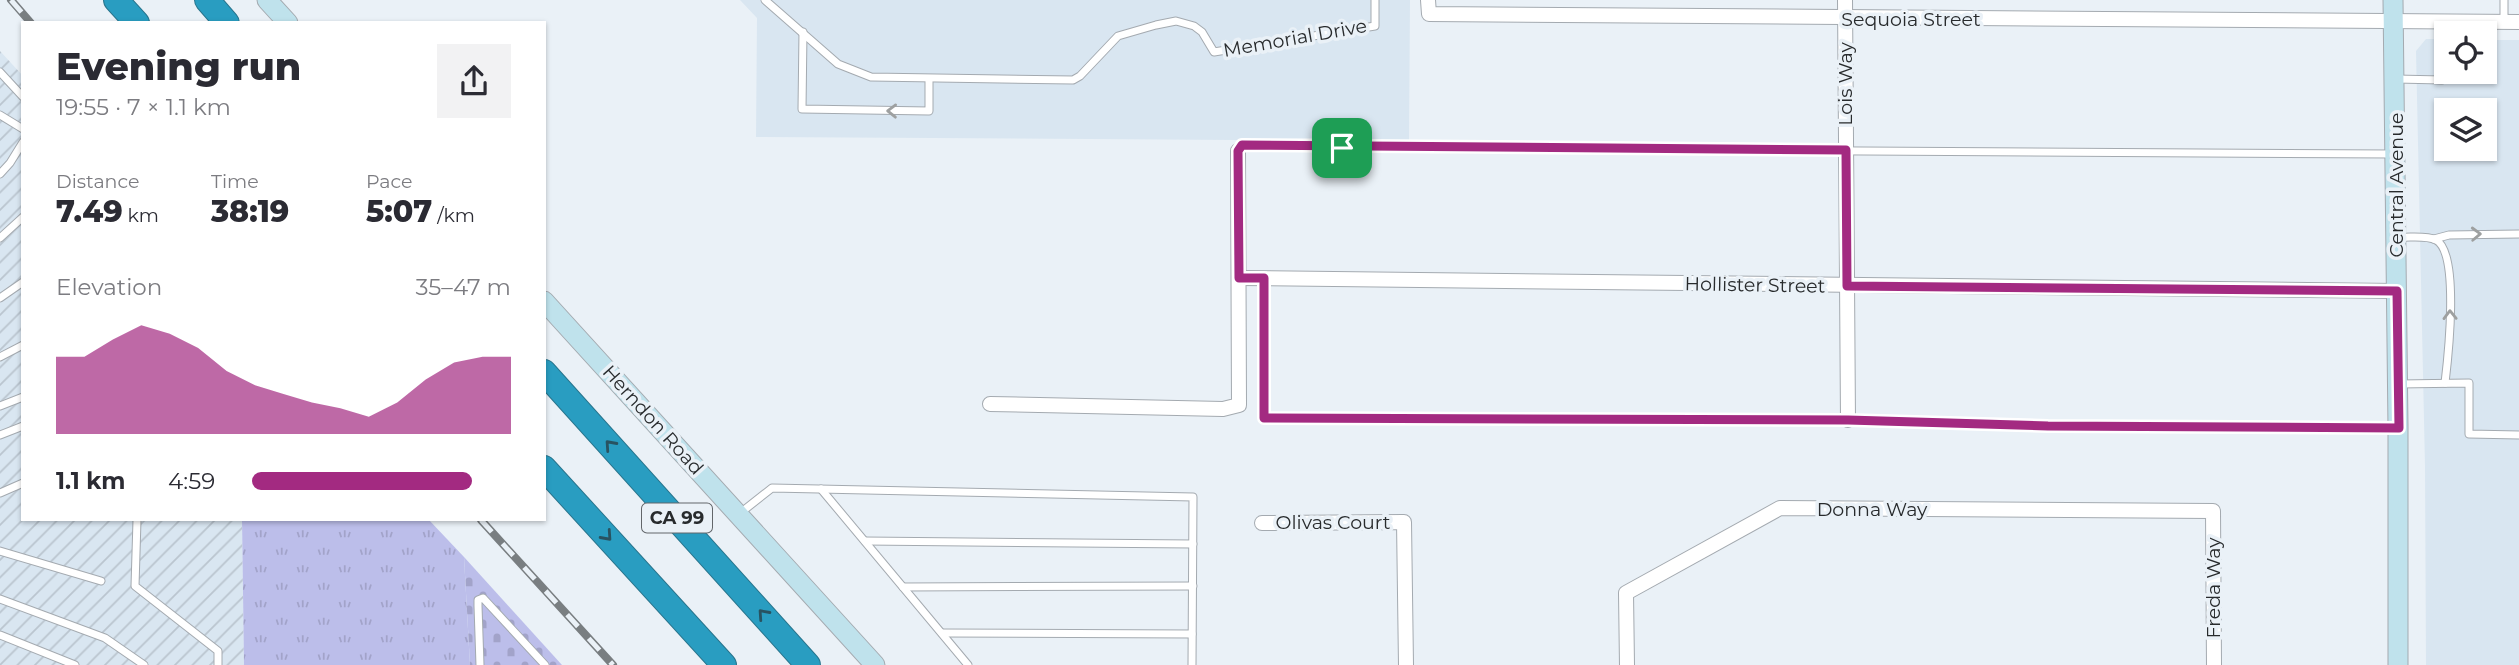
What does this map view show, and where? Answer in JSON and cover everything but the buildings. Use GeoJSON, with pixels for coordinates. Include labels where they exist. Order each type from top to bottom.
{"type":"FeatureCollection","features":[{"type":"Feature","properties":{"kind":"highway"},"geometry":{"type":"LineString","coordinates":[[116,0],[135,21]]}},
{"type":"Feature","properties":{"kind":"highway"},"geometry":{"type":"LineString","coordinates":[[207,0],[226,21]]}},
{"type":"Feature","properties":{"kind":"highway","name":"CA 99"},"geometry":{"type":"LineString","coordinates":[[546,374],[808,665]]}},
{"type":"Feature","properties":{"kind":"highway","name":"CA 99"},"geometry":{"type":"LineString","coordinates":[[546,470],[724,665]]}},
{"type":"Feature","properties":{"kind":"street"},"geometry":{"type":"LineString","coordinates":[[267,0],[286,21]]}},
{"type":"Feature","properties":{"kind":"street","name":"Lois Way"},"geometry":{"type":"LineString","coordinates":[[1845,0],[1848,420]]}},
{"type":"Feature","properties":{"kind":"street","name":"Central Avenue"},"geometry":{"type":"LineString","coordinates":[[2393,0],[2399,428],[2398,665]]}},
{"type":"Feature","properties":{"kind":"street","name":"Sequoia Street"},"geometry":{"type":"LineString","coordinates":[[1429,7],[1845,18],[2512,22]]}},
{"type":"Feature","properties":{"kind":"street"},"geometry":{"type":"LineString","coordinates":[[990,404],[1223,409],[1238,405],[1238,151]]}},
{"type":"Feature","properties":{"kind":"street","name":"Hollister Street"},"geometry":{"type":"LineString","coordinates":[[1239,278],[2397,291]]}},
{"type":"Feature","properties":{"kind":"street","name":"Herndon Road"},"geometry":{"type":"LineString","coordinates":[[546,303],[875,665]]}},
{"type":"Feature","properties":{"kind":"street","name":"Donna Way"},"geometry":{"type":"LineString","coordinates":[[1627,665],[1626,593],[1780,508],[2213,511]]}},
{"type":"Feature","properties":{"kind":"street","name":"Freda Way"},"geometry":{"type":"LineString","coordinates":[[2213,511],[2214,665]]}},
{"type":"Feature","properties":{"kind":"street","name":"Olivas Court"},"geometry":{"type":"LineString","coordinates":[[1262,523],[1404,522],[1406,665]]}},
{"type":"Feature","properties":{"kind":"lane"},"geometry":{"type":"LineString","coordinates":[[765,0],[803,32],[838,64],[871,78],[929,80],[929,111],[802,109],[803,32]]}},
{"type":"Feature","properties":{"kind":"lane","name":"Memorial Drive"},"geometry":{"type":"LineString","coordinates":[[929,80],[1073,80],[1118,36],[1176,21],[1194,26],[1202,32],[1214,52],[1375,26],[1375,0]]}},
{"type":"Feature","properties":{"kind":"lane"},"geometry":{"type":"LineString","coordinates":[[2504,0],[2512,22]]}},
{"type":"Feature","properties":{"kind":"lane"},"geometry":{"type":"LineString","coordinates":[[0,72],[21,95]]}},
{"type":"Feature","properties":{"kind":"lane"},"geometry":{"type":"LineString","coordinates":[[2396,79],[2434,79]]}},
{"type":"Feature","properties":{"kind":"lane"},"geometry":{"type":"LineString","coordinates":[[0,116],[21,129]]}},
{"type":"Feature","properties":{"kind":"lane"},"geometry":{"type":"LineString","coordinates":[[0,174],[21,145]]}},
{"type":"Feature","properties":{"kind":"lane"},"geometry":{"type":"LineString","coordinates":[[1238,151],[1242,145],[1249,145],[1342,148],[2396,154]]}},
{"type":"Feature","properties":{"kind":"lane"},"geometry":{"type":"LineString","coordinates":[[0,238],[21,219]]}},
{"type":"Feature","properties":{"kind":"lane"},"geometry":{"type":"LineString","coordinates":[[2397,237],[2434,239],[2449,235],[2519,234]]}},
{"type":"Feature","properties":{"kind":"lane"},"geometry":{"type":"LineString","coordinates":[[2434,239],[2442,245],[2450,287],[2451,333],[2445,383]]}},
{"type":"Feature","properties":{"kind":"lane"},"geometry":{"type":"LineString","coordinates":[[1264,278],[1264,418],[1848,420],[2048,426],[2399,428]]}},
{"type":"Feature","properties":{"kind":"lane"},"geometry":{"type":"LineString","coordinates":[[0,298],[21,283]]}},
{"type":"Feature","properties":{"kind":"lane"},"geometry":{"type":"LineString","coordinates":[[0,357],[21,346]]}},
{"type":"Feature","properties":{"kind":"lane"},"geometry":{"type":"LineString","coordinates":[[2398,384],[2469,383],[2469,434],[2519,435]]}},
{"type":"Feature","properties":{"kind":"lane"},"geometry":{"type":"LineString","coordinates":[[0,405],[21,398]]}},
{"type":"Feature","properties":{"kind":"lane"},"geometry":{"type":"LineString","coordinates":[[0,435],[21,427]]}},
{"type":"Feature","properties":{"kind":"lane"},"geometry":{"type":"LineString","coordinates":[[0,494],[21,484]]}},
{"type":"Feature","properties":{"kind":"lane"},"geometry":{"type":"LineString","coordinates":[[739,514],[772,488],[1193,496],[1192,665]]}},
{"type":"Feature","properties":{"kind":"lane"},"geometry":{"type":"LineString","coordinates":[[821,489],[968,665]]}},
{"type":"Feature","properties":{"kind":"lane"},"geometry":{"type":"LineString","coordinates":[[137,521],[135,586],[218,651],[218,665]]}},
{"type":"Feature","properties":{"kind":"lane"},"geometry":{"type":"LineString","coordinates":[[865,541],[1193,544]]}},
{"type":"Feature","properties":{"kind":"lane"},"geometry":{"type":"LineString","coordinates":[[0,551],[100,581]]}},
{"type":"Feature","properties":{"kind":"lane"},"geometry":{"type":"LineString","coordinates":[[904,587],[1193,586]]}},
{"type":"Feature","properties":{"kind":"lane"},"geometry":{"type":"LineString","coordinates":[[480,665],[478,600],[483,598],[545,665]]}},
{"type":"Feature","properties":{"kind":"lane"},"geometry":{"type":"LineString","coordinates":[[0,599],[105,638],[144,665]]}},
{"type":"Feature","properties":{"kind":"lane"},"geometry":{"type":"LineString","coordinates":[[942,634],[1192,634]]}},
{"type":"Feature","properties":{"kind":"lane"},"geometry":{"type":"LineString","coordinates":[[0,635],[75,665]]}},
{"type":"Feature","properties":{"kind":"shaded area"},"geometry":{"type":"Polygon","coordinates":[[[740,0],[1410,0],[1409,141],[756,137],[757,18],[740,0]]]}},
{"type":"Feature","properties":{"kind":"shaded area"},"geometry":{"type":"Polygon","coordinates":[[[2426,39],[2434,39],[2434,84],[2497,84],[2497,40],[2519,40],[2519,665],[2426,665],[2425,466],[2416,51],[2426,39]]]}},
{"type":"Feature","properties":{"kind":"shaded area"},"geometry":{"type":"Polygon","coordinates":[[[0,51],[21,74],[21,521],[242,521],[244,665],[0,665],[0,51]]]}},
{"type":"Feature","properties":{"kind":"green space"},"geometry":{"type":"Polygon","coordinates":[[[242,521],[430,521],[464,557],[470,665],[244,665],[242,521]]]}},
{"type":"Feature","properties":{"kind":"green space"},"geometry":{"type":"Polygon","coordinates":[[[464,557],[562,665],[470,665],[464,557]]]}},
{"type":"Feature","properties":{"kind":"railway"},"geometry":{"type":"LineString","coordinates":[[11,0],[29,21]]}},
{"type":"Feature","properties":{"kind":"railway"},"geometry":{"type":"LineString","coordinates":[[482,521],[613,665]]}},
{"type":"Feature","properties":{"kind":"route"},"geometry":{"type":"LineString","coordinates":[[1242,145],[1342,148],[1846,150],[1847,286],[2397,291],[2399,428],[2048,426],[1848,420],[1264,418],[1264,278],[1239,278],[1238,151],[1242,145]]}}]}
